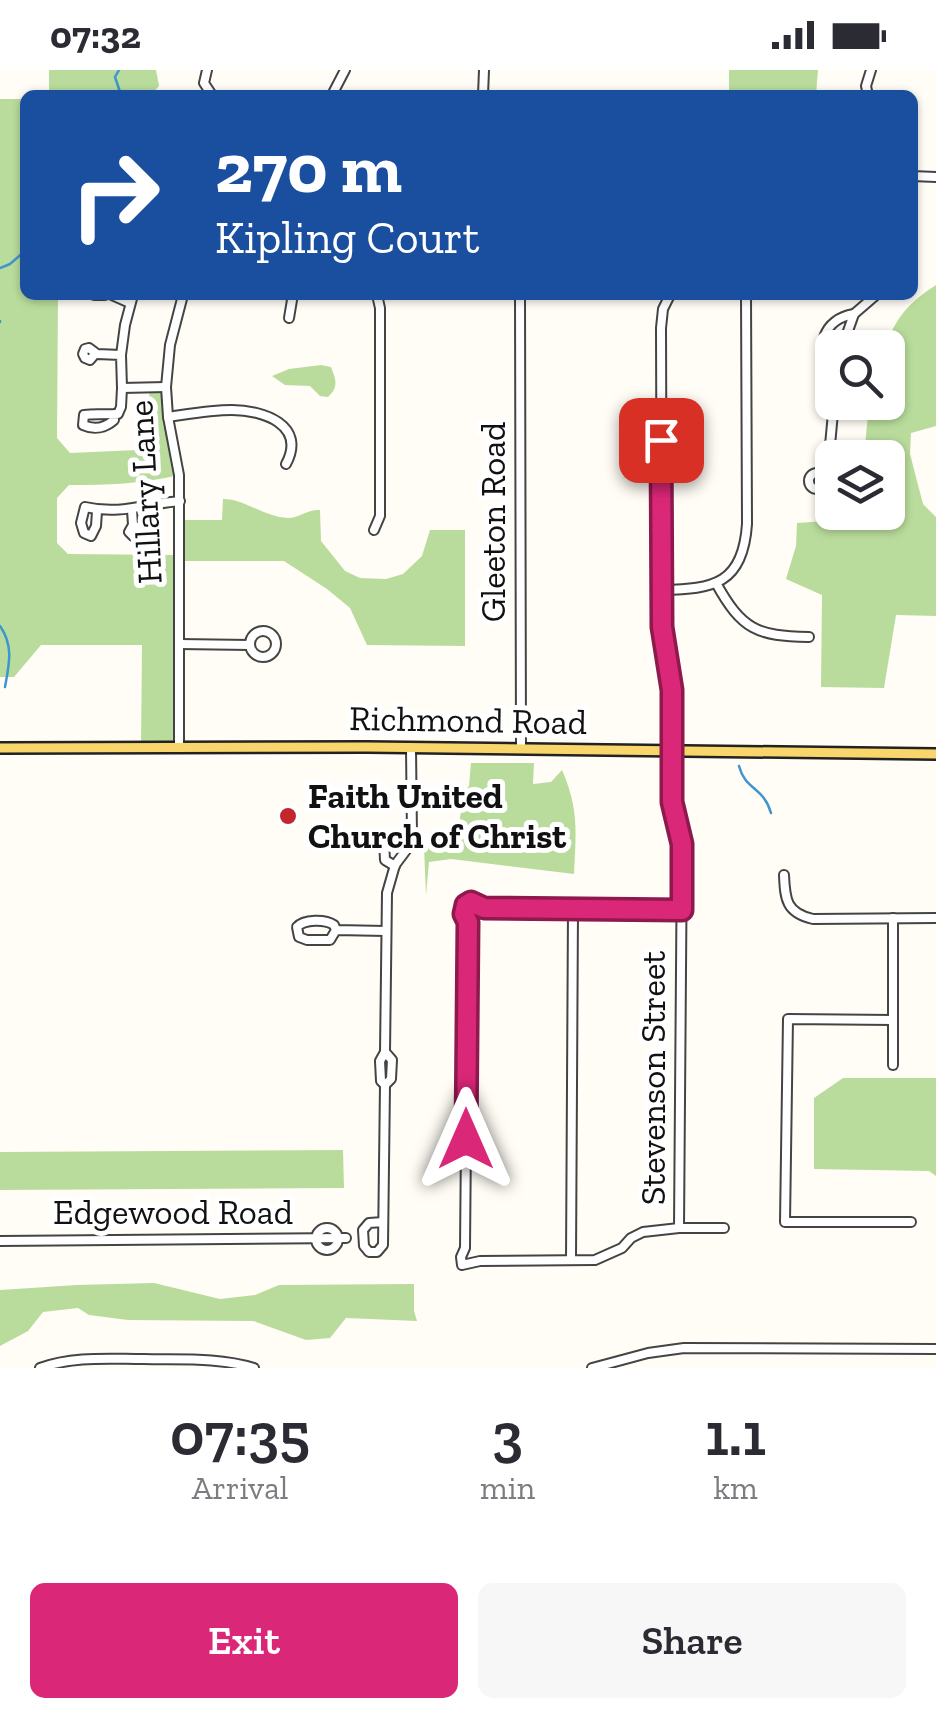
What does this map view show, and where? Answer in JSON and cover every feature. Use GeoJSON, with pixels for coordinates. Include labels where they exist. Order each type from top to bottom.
{"type":"FeatureCollection","features":[{"type":"Feature","properties":{"kind":"main road","name":"Richmond Road"},"geometry":{"type":"LineString","coordinates":[[0,748],[936,754]]}},
{"type":"Feature","properties":{"kind":"street"},"geometry":{"type":"LineString","coordinates":[[114,414],[121,407],[125,324],[132,300]]}},
{"type":"Feature","properties":{"kind":"street","name":"Hillary Lane"},"geometry":{"type":"LineString","coordinates":[[178,300],[166,387],[180,500],[179,748]]}},
{"type":"Feature","properties":{"kind":"street"},"geometry":{"type":"LineString","coordinates":[[289,318],[292,300]]}},
{"type":"Feature","properties":{"kind":"street"},"geometry":{"type":"LineString","coordinates":[[374,530],[380,516],[378,300]]}},
{"type":"Feature","properties":{"kind":"street","name":"Gleeton Road"},"geometry":{"type":"LineString","coordinates":[[520,300],[521,749]]}},
{"type":"Feature","properties":{"kind":"street","name":"Stevenson Street"},"geometry":{"type":"LineString","coordinates":[[668,300],[661,328],[662,627],[672,690],[672,802],[682,844],[679,1228]]}},
{"type":"Feature","properties":{"kind":"street"},"geometry":{"type":"LineString","coordinates":[[662,590],[695,589],[716,583],[727,576],[743,552],[746,300]]}},
{"type":"Feature","properties":{"kind":"street"},"geometry":{"type":"LineString","coordinates":[[848,330],[854,314],[870,300]]}},
{"type":"Feature","properties":{"kind":"street"},"geometry":{"type":"LineString","coordinates":[[828,330],[840,316],[854,314]]}},
{"type":"Feature","properties":{"kind":"street"},"geometry":{"type":"LineString","coordinates":[[95,354],[122,355]]}},
{"type":"Feature","properties":{"kind":"street"},"geometry":{"type":"LineString","coordinates":[[122,388],[166,387]]}},
{"type":"Feature","properties":{"kind":"street"},"geometry":{"type":"LineString","coordinates":[[168,417],[236,410],[278,421],[292,439],[292,452],[286,464]]}},
{"type":"Feature","properties":{"kind":"street"},"geometry":{"type":"LineString","coordinates":[[97,511],[132,510],[180,500]]}},
{"type":"Feature","properties":{"kind":"street"},"geometry":{"type":"LineString","coordinates":[[132,510],[133,524]]}},
{"type":"Feature","properties":{"kind":"street"},"geometry":{"type":"LineString","coordinates":[[716,583],[732,610],[752,628],[775,636],[810,637]]}},
{"type":"Feature","properties":{"kind":"street"},"geometry":{"type":"LineString","coordinates":[[178,644],[250,646]]}},
{"type":"Feature","properties":{"kind":"street"},"geometry":{"type":"LineString","coordinates":[[383,1222],[385,1085],[381,1082],[380,1066],[385,1052],[386,893],[395,866],[410,841],[413,825],[410,748]]}},
{"type":"Feature","properties":{"kind":"street"},"geometry":{"type":"LineString","coordinates":[[395,866],[385,860],[384,841],[410,841]]}},
{"type":"Feature","properties":{"kind":"street"},"geometry":{"type":"LineString","coordinates":[[784,875],[788,902],[802,917],[936,918]]}},
{"type":"Feature","properties":{"kind":"street"},"geometry":{"type":"LineString","coordinates":[[682,910],[484,908],[471,902],[466,905],[466,1228],[462,1264],[595,1260],[643,1232],[724,1228]]}},
{"type":"Feature","properties":{"kind":"street"},"geometry":{"type":"LineString","coordinates":[[571,1260],[573,910]]}},
{"type":"Feature","properties":{"kind":"street"},"geometry":{"type":"LineString","coordinates":[[892,918],[893,1064]]}},
{"type":"Feature","properties":{"kind":"street"},"geometry":{"type":"LineString","coordinates":[[329,921],[336,930],[330,940],[307,940],[299,936],[297,927],[304,922],[329,921]]}},
{"type":"Feature","properties":{"kind":"street"},"geometry":{"type":"LineString","coordinates":[[336,930],[386,931]]}},
{"type":"Feature","properties":{"kind":"street"},"geometry":{"type":"LineString","coordinates":[[892,1020],[788,1018],[785,1222],[911,1222]]}},
{"type":"Feature","properties":{"kind":"street","name":"Edgewood Road"},"geometry":{"type":"LineString","coordinates":[[0,1240],[342,1238]]}},
{"type":"Feature","properties":{"kind":"street"},"geometry":{"type":"LineString","coordinates":[[592,1368],[675,1348],[936,1349]]}},
{"type":"Feature","properties":{"kind":"street"},"geometry":{"type":"LineString","coordinates":[[40,1368],[91,1359],[209,1360],[254,1368]]}},
{"type":"Feature","properties":{"kind":"green space"},"geometry":{"type":"Polygon","coordinates":[[[49,70],[156,70],[159,86],[155,90],[49,90],[49,70]]]}},
{"type":"Feature","properties":{"kind":"green space"},"geometry":{"type":"Polygon","coordinates":[[[729,70],[818,70],[816,90],[729,90],[729,70]]]}},
{"type":"Feature","properties":{"kind":"green space"},"geometry":{"type":"Polygon","coordinates":[[[0,99],[20,99],[20,300],[58,300],[57,438],[70,453],[137,450],[151,429],[149,388],[166,387],[179,475],[69,485],[57,498],[57,543],[68,554],[179,555],[179,520],[222,520],[223,499],[288,518],[320,510],[321,541],[345,571],[360,578],[386,579],[403,574],[422,556],[430,530],[465,530],[465,646],[367,645],[350,608],[284,561],[180,561],[179,748],[141,748],[142,645],[41,645],[14,677],[0,677],[0,99]]]}},
{"type":"Feature","properties":{"kind":"green space"},"geometry":{"type":"Polygon","coordinates":[[[936,285],[936,426],[911,433],[910,454],[923,504],[936,517],[936,616],[896,615],[884,688],[821,687],[822,595],[786,579],[796,546],[797,523],[815,522],[815,530],[905,530],[905,440],[866,440],[867,420],[905,420],[905,330],[892,330],[936,285]]]}},
{"type":"Feature","properties":{"kind":"green space"},"geometry":{"type":"Polygon","coordinates":[[[331,367],[335,380],[328,397],[320,396],[310,386],[285,385],[272,376],[289,369],[331,367]]]}},
{"type":"Feature","properties":{"kind":"green space"},"geometry":{"type":"Polygon","coordinates":[[[471,763],[534,763],[533,784],[551,782],[562,770],[574,809],[574,874],[451,859],[429,862],[426,895],[424,847],[440,831],[458,828],[471,763]]]}},
{"type":"Feature","properties":{"kind":"green space"},"geometry":{"type":"Polygon","coordinates":[[[843,1078],[936,1078],[936,1176],[929,1171],[814,1169],[814,1098],[843,1078]]]}},
{"type":"Feature","properties":{"kind":"green space"},"geometry":{"type":"Polygon","coordinates":[[[343,1150],[344,1188],[0,1190],[0,1152],[343,1150]]]}},
{"type":"Feature","properties":{"kind":"green space"},"geometry":{"type":"Polygon","coordinates":[[[154,1283],[220,1299],[255,1295],[279,1285],[414,1284],[417,1321],[346,1318],[330,1338],[306,1340],[253,1321],[128,1320],[89,1315],[78,1308],[43,1312],[28,1331],[0,1346],[0,1290],[154,1283]]]}},
{"type":"Feature","properties":{"kind":"waterway"},"geometry":{"type":"LineString","coordinates":[[119,70],[115,77],[119,90]]}},
{"type":"Feature","properties":{"kind":"waterway"},"geometry":{"type":"LineString","coordinates":[[0,268],[20,255]]}},
{"type":"Feature","properties":{"kind":"waterway"},"geometry":{"type":"LineString","coordinates":[[0,626],[9,648],[5,687]]}},
{"type":"Feature","properties":{"kind":"waterway"},"geometry":{"type":"LineString","coordinates":[[739,766],[771,813]]}},
{"type":"Feature","properties":{"kind":"place","name":"Faith United Church of Christ"},"geometry":{"type":"Point","coordinates":[288,816]}},
{"type":"Feature","properties":{"kind":"route"},"geometry":{"type":"LineString","coordinates":[[466,1139],[466,905],[471,902],[484,908],[682,910],[682,844],[672,802],[672,690],[662,627],[661,440]]}}]}
